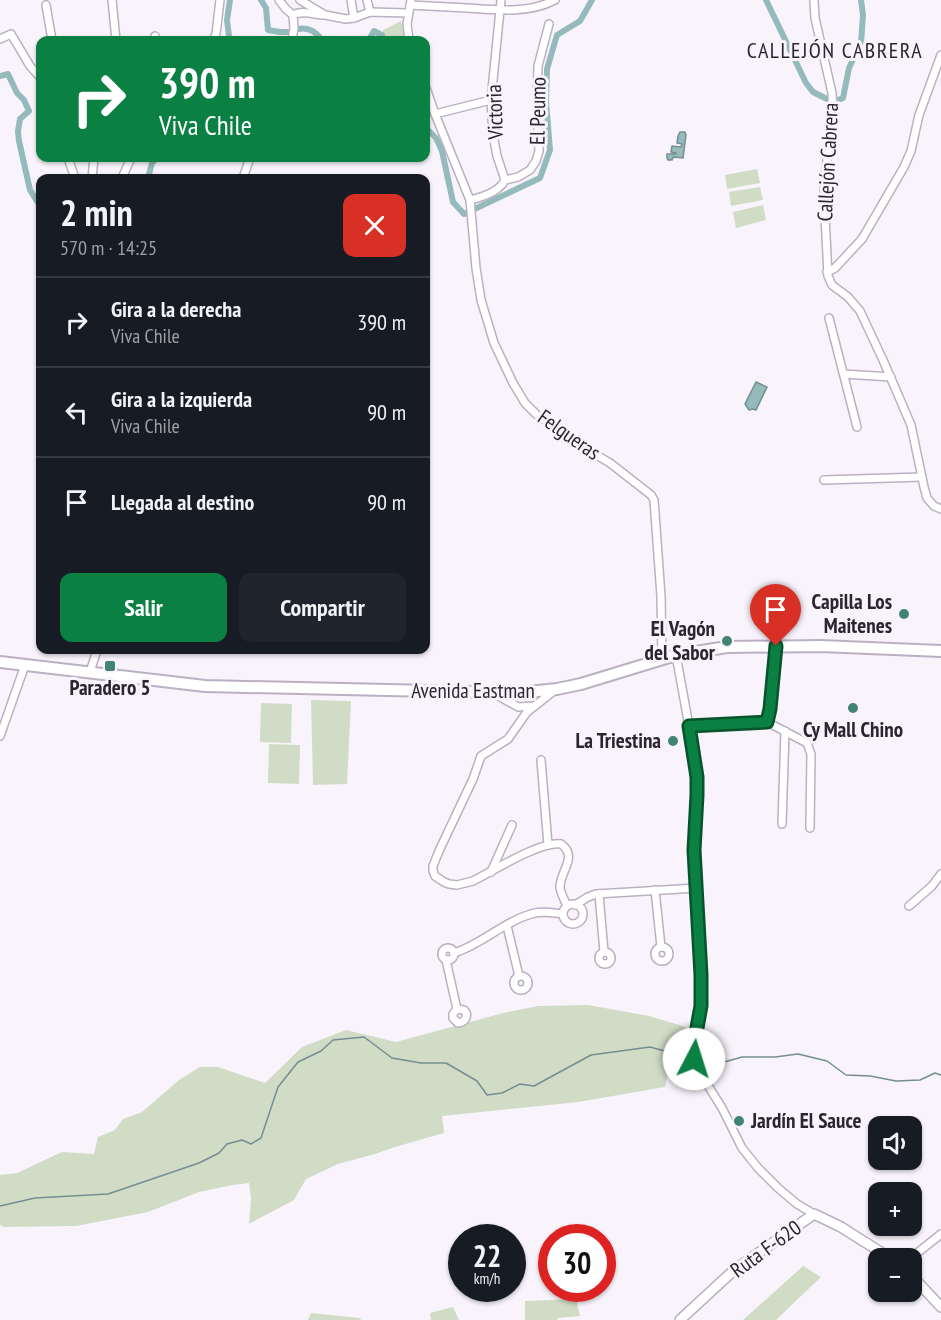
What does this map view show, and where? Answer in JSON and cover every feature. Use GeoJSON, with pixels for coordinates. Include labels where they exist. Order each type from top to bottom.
{"type":"FeatureCollection","features":[{"type":"Feature","properties":{"kind":"main road","name":"Avenida Eastman"},"geometry":{"type":"LineString","coordinates":[[0,662],[205,686],[519,693],[581,684],[676,655],[727,647],[867,647],[941,651]]}},
{"type":"Feature","properties":{"kind":"street"},"geometry":{"type":"LineString","coordinates":[[112,0],[116,36]]}},
{"type":"Feature","properties":{"kind":"street"},"geometry":{"type":"LineString","coordinates":[[215,36],[220,0]]}},
{"type":"Feature","properties":{"kind":"street"},"geometry":{"type":"LineString","coordinates":[[279,0],[292,15],[293,36]]}},
{"type":"Feature","properties":{"kind":"street"},"geometry":{"type":"LineString","coordinates":[[351,0],[354,18]]}},
{"type":"Feature","properties":{"kind":"street"},"geometry":{"type":"LineString","coordinates":[[367,0],[370,12]]}},
{"type":"Feature","properties":{"kind":"street","name":"Victoria"},"geometry":{"type":"LineString","coordinates":[[501,0],[491,100],[493,135],[505,180]]}},
{"type":"Feature","properties":{"kind":"street","name":"Callejón Cabrera"},"geometry":{"type":"LineString","coordinates":[[814,0],[815,18],[832,96],[833,112],[824,195],[827,272]]}},
{"type":"Feature","properties":{"kind":"street"},"geometry":{"type":"LineString","coordinates":[[303,1],[326,15]]}},
{"type":"Feature","properties":{"kind":"street"},"geometry":{"type":"LineString","coordinates":[[408,36],[410,2],[501,10],[524,9],[554,1]]}},
{"type":"Feature","properties":{"kind":"street"},"geometry":{"type":"LineString","coordinates":[[46,5],[51,36]]}},
{"type":"Feature","properties":{"kind":"street"},"geometry":{"type":"LineString","coordinates":[[292,15],[301,13],[346,19],[370,12],[408,13]]}},
{"type":"Feature","properties":{"kind":"street","name":"El Peumo"},"geometry":{"type":"LineString","coordinates":[[505,180],[518,177],[530,170],[539,151],[538,66],[549,24]]}},
{"type":"Feature","properties":{"kind":"street"},"geometry":{"type":"LineString","coordinates":[[0,39],[11,34],[36,73]]}},
{"type":"Feature","properties":{"kind":"street"},"geometry":{"type":"LineString","coordinates":[[941,55],[919,115],[911,152],[904,167],[862,239],[835,268],[827,272],[832,285],[848,297],[860,311],[891,377],[910,425],[927,498],[934,506],[941,509]]}},
{"type":"Feature","properties":{"kind":"street"},"geometry":{"type":"LineString","coordinates":[[430,100],[470,202],[500,188],[505,180]]}},
{"type":"Feature","properties":{"kind":"street"},"geometry":{"type":"LineString","coordinates":[[435,114],[491,100]]}},
{"type":"Feature","properties":{"kind":"street","name":"Felgueras"},"geometry":{"type":"LineString","coordinates":[[470,202],[477,276],[485,315],[500,357],[520,396],[543,420],[610,464],[651,495],[654,500],[662,596],[662,660]]}},
{"type":"Feature","properties":{"kind":"street"},"geometry":{"type":"LineString","coordinates":[[829,318],[857,427]]}},
{"type":"Feature","properties":{"kind":"street"},"geometry":{"type":"LineString","coordinates":[[844,374],[891,377]]}},
{"type":"Feature","properties":{"kind":"street"},"geometry":{"type":"LineString","coordinates":[[824,480],[922,477]]}},
{"type":"Feature","properties":{"kind":"street"},"geometry":{"type":"LineString","coordinates":[[767,722],[776,646]]}},
{"type":"Feature","properties":{"kind":"street"},"geometry":{"type":"LineString","coordinates":[[90,672],[96,654]]}},
{"type":"Feature","properties":{"kind":"street"},"geometry":{"type":"LineString","coordinates":[[676,655],[697,777],[694,839],[701,1006],[694,1044],[694,1059],[742,1148],[778,1188],[797,1204],[814,1214]]}},
{"type":"Feature","properties":{"kind":"street"},"geometry":{"type":"LineString","coordinates":[[0,736],[25,665]]}},
{"type":"Feature","properties":{"kind":"street"},"geometry":{"type":"LineString","coordinates":[[557,688],[527,712],[508,739],[481,756],[439,851],[433,871],[435,876],[444,882],[457,885],[473,881],[548,844],[561,844],[569,859],[560,887],[567,906],[563,914],[565,920],[573,924],[582,916],[582,910],[575,905]]}},
{"type":"Feature","properties":{"kind":"street"},"geometry":{"type":"LineString","coordinates":[[493,693],[512,705],[523,708],[536,705]]}},
{"type":"Feature","properties":{"kind":"street"},"geometry":{"type":"LineString","coordinates":[[512,705],[519,722]]}},
{"type":"Feature","properties":{"kind":"street"},"geometry":{"type":"LineString","coordinates":[[689,726],[767,722],[807,743],[811,754],[810,828]]}},
{"type":"Feature","properties":{"kind":"street"},"geometry":{"type":"LineString","coordinates":[[782,824],[785,731]]}},
{"type":"Feature","properties":{"kind":"street"},"geometry":{"type":"LineString","coordinates":[[541,760],[548,844]]}},
{"type":"Feature","properties":{"kind":"street"},"geometry":{"type":"LineString","coordinates":[[490,872],[512,825]]}},
{"type":"Feature","properties":{"kind":"street"},"geometry":{"type":"LineString","coordinates":[[909,906],[941,874]]}},
{"type":"Feature","properties":{"kind":"street"},"geometry":{"type":"LineString","coordinates":[[567,906],[575,905],[588,897],[599,894],[697,888]]}},
{"type":"Feature","properties":{"kind":"street"},"geometry":{"type":"LineString","coordinates":[[655,890],[661,947]]}},
{"type":"Feature","properties":{"kind":"street"},"geometry":{"type":"LineString","coordinates":[[599,894],[604,952]]}},
{"type":"Feature","properties":{"kind":"street"},"geometry":{"type":"LineString","coordinates":[[457,1009],[446,960],[441,956],[443,950],[452,949],[454,953],[463,950],[521,918],[535,913],[563,914]]}},
{"type":"Feature","properties":{"kind":"street"},"geometry":{"type":"LineString","coordinates":[[507,926],[519,976]]}},
{"type":"Feature","properties":{"kind":"street","name":"Ruta F-620"},"geometry":{"type":"LineString","coordinates":[[680,1320],[733,1271],[814,1214],[841,1227],[874,1248]]}},
{"type":"Feature","properties":{"kind":"street"},"geometry":{"type":"LineString","coordinates":[[922,1249],[941,1234]]}},
{"type":"Feature","properties":{"kind":"street"},"geometry":{"type":"LineString","coordinates":[[922,1287],[941,1307]]}},
{"type":"Feature","properties":{"kind":"green space"},"geometry":{"type":"Polygon","coordinates":[[[401,21],[404,36],[383,36],[383,30],[401,21]]]}},
{"type":"Feature","properties":{"kind":"green space"},"geometry":{"type":"Polygon","coordinates":[[[757,169],[760,183],[727,189],[725,175],[757,169]]]}},
{"type":"Feature","properties":{"kind":"green space"},"geometry":{"type":"Polygon","coordinates":[[[760,187],[763,200],[731,206],[729,192],[760,187]]]}},
{"type":"Feature","properties":{"kind":"green space"},"geometry":{"type":"Polygon","coordinates":[[[763,205],[766,220],[736,228],[733,212],[763,205]]]}},
{"type":"Feature","properties":{"kind":"green space"},"geometry":{"type":"Polygon","coordinates":[[[311,700],[351,701],[347,784],[313,785],[311,700]]]}},
{"type":"Feature","properties":{"kind":"green space"},"geometry":{"type":"Polygon","coordinates":[[[261,703],[292,704],[291,743],[260,742],[261,703]]]}},
{"type":"Feature","properties":{"kind":"green space"},"geometry":{"type":"Polygon","coordinates":[[[269,744],[300,745],[299,784],[268,783],[269,744]]]}},
{"type":"Feature","properties":{"kind":"green space"},"geometry":{"type":"Polygon","coordinates":[[[588,1005],[649,1016],[686,1027],[673,1045],[665,1087],[578,1102],[442,1116],[444,1133],[338,1164],[306,1179],[294,1200],[249,1224],[251,1198],[249,1183],[199,1192],[148,1212],[76,1226],[4,1227],[0,1225],[0,1175],[17,1173],[62,1152],[94,1154],[98,1137],[115,1130],[123,1119],[142,1112],[179,1080],[200,1067],[218,1067],[265,1083],[302,1047],[346,1030],[396,1042],[503,1013],[538,1006],[588,1005]]]}},
{"type":"Feature","properties":{"kind":"green space"},"geometry":{"type":"Polygon","coordinates":[[[803,1266],[821,1277],[776,1320],[743,1320],[803,1266]]]}},
{"type":"Feature","properties":{"kind":"green space"},"geometry":{"type":"Polygon","coordinates":[[[526,1301],[577,1302],[580,1316],[557,1320],[525,1320],[526,1301]]]}},
{"type":"Feature","properties":{"kind":"green space"},"geometry":{"type":"Polygon","coordinates":[[[453,1307],[459,1320],[431,1320],[430,1313],[453,1307]]]}},
{"type":"Feature","properties":{"kind":"green space"},"geometry":{"type":"Polygon","coordinates":[[[311,1313],[360,1318],[361,1320],[308,1320],[311,1313]]]}},
{"type":"Feature","properties":{"kind":"water"},"geometry":{"type":"Polygon","coordinates":[[[680,132],[685,132],[686,135],[683,158],[673,157],[672,160],[668,160],[667,154],[676,154],[671,152],[672,146],[681,147],[682,144],[677,143],[680,132]]]}},
{"type":"Feature","properties":{"kind":"water"},"geometry":{"type":"Polygon","coordinates":[[[756,382],[767,387],[756,410],[749,410],[745,404],[756,382]]]}},
{"type":"Feature","properties":{"kind":"waterway"},"geometry":{"type":"LineString","coordinates":[[229,36],[227,20],[230,0]]}},
{"type":"Feature","properties":{"kind":"waterway"},"geometry":{"type":"LineString","coordinates":[[261,0],[266,8],[268,30],[290,32]]}},
{"type":"Feature","properties":{"kind":"waterway"},"geometry":{"type":"LineString","coordinates":[[430,132],[436,138],[442,151],[453,202],[464,214],[540,178],[550,150],[546,102],[547,69],[557,35],[580,21],[592,0]]}},
{"type":"Feature","properties":{"kind":"waterway"},"geometry":{"type":"LineString","coordinates":[[766,0],[806,83],[813,92],[833,102],[843,98],[849,68],[861,43],[863,15],[861,0]]}},
{"type":"Feature","properties":{"kind":"waterway"},"geometry":{"type":"LineString","coordinates":[[299,29],[312,31],[318,36]]}},
{"type":"Feature","properties":{"kind":"waterway"},"geometry":{"type":"LineString","coordinates":[[371,36],[374,31],[382,36]]}},
{"type":"Feature","properties":{"kind":"waterway"},"geometry":{"type":"LineString","coordinates":[[0,76],[8,74],[29,111],[20,119],[18,131],[30,190],[36,200]]}},
{"type":"Feature","properties":{"kind":"waterway"},"geometry":{"type":"LineString","coordinates":[[149,174],[153,162]]}},
{"type":"Feature","properties":{"kind":"waterway"},"geometry":{"type":"LineString","coordinates":[[0,1206],[35,1198],[108,1194],[199,1163],[219,1153],[227,1144],[242,1140],[251,1144],[261,1138],[278,1087],[298,1062],[321,1051],[333,1040],[364,1037],[392,1058],[421,1063],[446,1063],[477,1081],[487,1095],[502,1093],[520,1084],[534,1086],[591,1055],[650,1047],[676,1054],[689,1066],[694,1066]]}},
{"type":"Feature","properties":{"kind":"waterway"},"geometry":{"type":"LineString","coordinates":[[699,1066],[714,1065],[742,1057],[798,1054],[827,1061],[846,1075],[870,1076],[896,1081],[920,1080],[935,1073],[941,1075]]}},
{"type":"Feature","properties":{"kind":"place","name":"Capilla Los Maitenes"},"geometry":{"type":"Point","coordinates":[904,614]}},
{"type":"Feature","properties":{"kind":"place","name":"El Vagón del Sabor"},"geometry":{"type":"Point","coordinates":[727,641]}},
{"type":"Feature","properties":{"kind":"place","name":"Paradero 5"},"geometry":{"type":"Point","coordinates":[110,666]}},
{"type":"Feature","properties":{"kind":"place","name":"Cy Mall Chino"},"geometry":{"type":"Point","coordinates":[853,708]}},
{"type":"Feature","properties":{"kind":"place","name":"La Triestina"},"geometry":{"type":"Point","coordinates":[673,741]}},
{"type":"Feature","properties":{"kind":"place","name":"Jardín El Sauce"},"geometry":{"type":"Point","coordinates":[739,1121]}},
{"type":"Feature","properties":{"kind":"district","name":"CALLEJÓN CABRERA"},"geometry":{"type":"Point","coordinates":[835,50]}},
{"type":"Feature","properties":{"kind":"route"},"geometry":{"type":"LineString","coordinates":[[694,1059],[693,1050],[701,1006],[701,975],[694,850],[697,777],[689,726],[767,722],[776,646]]}}]}
